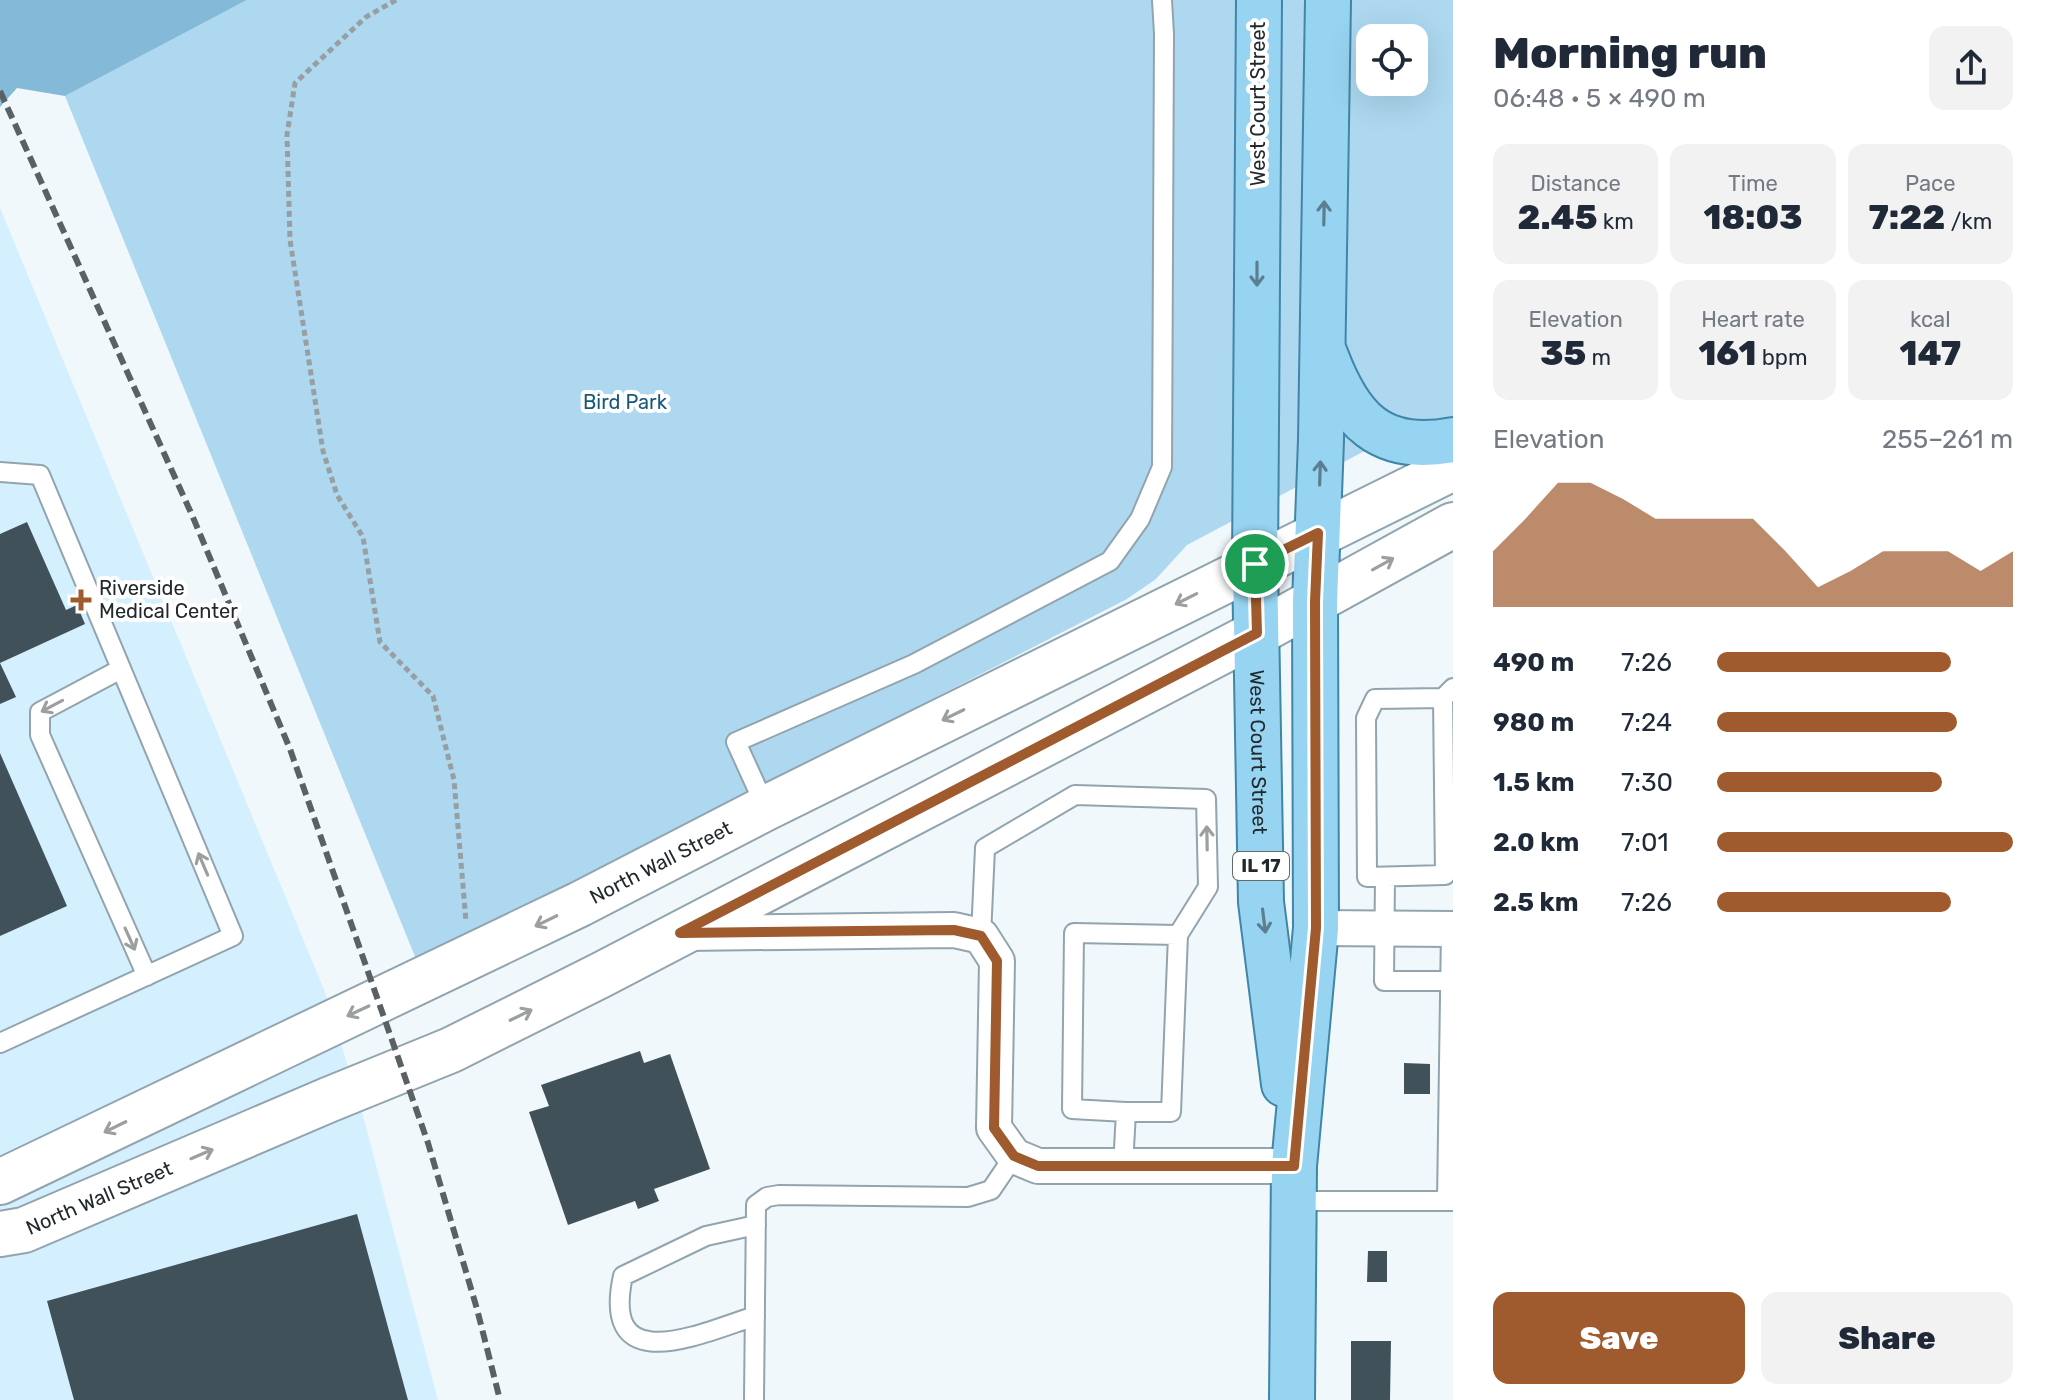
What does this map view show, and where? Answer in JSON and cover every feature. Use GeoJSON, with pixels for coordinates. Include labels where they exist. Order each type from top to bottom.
{"type":"FeatureCollection","features":[{"type":"Feature","properties":{"kind":"main road","name":"West Court Street"},"geometry":{"type":"LineString","coordinates":[[1259,0],[1255,564],[1261,902],[1294,1184]]}},
{"type":"Feature","properties":{"kind":"main road","name":"West Court Street"},"geometry":{"type":"LineString","coordinates":[[1292,1400],[1294,1184],[1316,928],[1315,602],[1328,0]]}},
{"type":"Feature","properties":{"kind":"main road"},"geometry":{"type":"LineString","coordinates":[[1322,347],[1338,389],[1354,412],[1375,430],[1405,443],[1431,444],[1453,440]]}},
{"type":"Feature","properties":{"kind":"main road","name":"North Wall Street"},"geometry":{"type":"LineString","coordinates":[[0,1182],[442,972],[1255,564],[1453,468]]}},
{"type":"Feature","properties":{"kind":"main road","name":"North Wall Street"},"geometry":{"type":"LineString","coordinates":[[0,1234],[24,1230],[451,1050],[1257,633],[1453,525]]}},
{"type":"Feature","properties":{"kind":"street"},"geometry":{"type":"LineString","coordinates":[[1316,928],[1452,929]]}},
{"type":"Feature","properties":{"kind":"street"},"geometry":{"type":"LineString","coordinates":[[680,933],[954,930],[981,936],[997,961],[994,1128],[1014,1156],[1038,1166],[1123,1166],[1294,1184]]}},
{"type":"Feature","properties":{"kind":"lane"},"geometry":{"type":"LineString","coordinates":[[766,808],[736,742],[914,664],[1110,561],[1140,519],[1162,467],[1162,0]]}},
{"type":"Feature","properties":{"kind":"lane"},"geometry":{"type":"LineString","coordinates":[[0,472],[40,475],[233,936],[0,1043]]}},
{"type":"Feature","properties":{"kind":"lane"},"geometry":{"type":"LineString","coordinates":[[121,669],[40,712],[40,735],[147,976]]}},
{"type":"Feature","properties":{"kind":"lane"},"geometry":{"type":"LineString","coordinates":[[1448,693],[1445,875],[1367,877],[1366,718],[1375,699],[1448,693]]}},
{"type":"Feature","properties":{"kind":"lane"},"geometry":{"type":"LineString","coordinates":[[981,936],[985,848],[1075,795],[1206,799],[1208,887],[1178,935],[1171,1112],[1072,1109],[1074,933],[1178,935]]}},
{"type":"Feature","properties":{"kind":"lane"},"geometry":{"type":"LineString","coordinates":[[1385,877],[1384,981],[1450,981]]}},
{"type":"Feature","properties":{"kind":"lane"},"geometry":{"type":"LineString","coordinates":[[1294,1184],[1450,1201],[1452,929]]}},
{"type":"Feature","properties":{"kind":"lane"},"geometry":{"type":"LineString","coordinates":[[1123,1166],[1126,1112]]}},
{"type":"Feature","properties":{"kind":"lane"},"geometry":{"type":"LineString","coordinates":[[754,1400],[756,1205],[767,1197],[779,1195],[968,1197],[991,1190],[1014,1156]]}},
{"type":"Feature","properties":{"kind":"lane"},"geometry":{"type":"LineString","coordinates":[[755,1316],[676,1342],[647,1343],[627,1330],[618,1301],[623,1276],[706,1236],[756,1225]]}},
{"type":"Feature","properties":{"kind":"path"},"geometry":{"type":"LineString","coordinates":[[396,0],[366,17],[295,83],[287,135],[290,240],[323,451],[337,495],[363,537],[380,642],[433,696],[454,780],[466,926]]}},
{"type":"Feature","properties":{"kind":"shaded area"},"geometry":{"type":"Polygon","coordinates":[[[0,0],[247,0],[65,96],[17,88],[0,107],[0,0]]]}},
{"type":"Feature","properties":{"kind":"shaded area","name":"Riverside Medical Center"},"geometry":{"type":"Polygon","coordinates":[[[0,208],[325,992],[362,1112],[438,1400],[0,1400],[0,208]]]}},
{"type":"Feature","properties":{"kind":"green space","name":"Bird Park"},"geometry":{"type":"Polygon","coordinates":[[[247,0],[1453,0],[1453,424],[1408,428],[1187,545],[1156,579],[1127,599],[582,879],[416,959],[65,96],[247,0]]]}},
{"type":"Feature","properties":{"kind":"building"},"geometry":{"type":"Polygon","coordinates":[[[27,522],[66,610],[77,605],[85,624],[0,663],[0,534],[27,522]]]}},
{"type":"Feature","properties":{"kind":"building"},"geometry":{"type":"Polygon","coordinates":[[[0,663],[16,697],[0,704],[0,663]]]}},
{"type":"Feature","properties":{"kind":"building"},"geometry":{"type":"Polygon","coordinates":[[[0,753],[67,906],[0,936],[0,753]]]}},
{"type":"Feature","properties":{"kind":"building"},"geometry":{"type":"Polygon","coordinates":[[[640,1051],[644,1063],[670,1054],[710,1169],[654,1189],[659,1201],[638,1209],[635,1201],[568,1225],[529,1112],[549,1106],[541,1085],[640,1051]]]}},
{"type":"Feature","properties":{"kind":"building"},"geometry":{"type":"Polygon","coordinates":[[[1404,1063],[1430,1064],[1430,1094],[1404,1094],[1404,1063]]]}},
{"type":"Feature","properties":{"kind":"building"},"geometry":{"type":"Polygon","coordinates":[[[357,1214],[408,1400],[74,1400],[47,1301],[357,1214]]]}},
{"type":"Feature","properties":{"kind":"building"},"geometry":{"type":"Polygon","coordinates":[[[1368,1251],[1387,1251],[1387,1282],[1367,1282],[1368,1251]]]}},
{"type":"Feature","properties":{"kind":"building"},"geometry":{"type":"Polygon","coordinates":[[[1351,1341],[1391,1341],[1390,1400],[1351,1400],[1351,1341]]]}},
{"type":"Feature","properties":{"kind":"railway"},"geometry":{"type":"LineString","coordinates":[[0,91],[192,515],[290,749],[428,1143],[477,1309],[500,1400]]}},
{"type":"Feature","properties":{"kind":"place","name":"Riverside Medical Center"},"geometry":{"type":"Point","coordinates":[81,600]}},
{"type":"Feature","properties":{"kind":"route"},"geometry":{"type":"LineString","coordinates":[[1318,533],[1315,602],[1316,928],[1294,1166],[1038,1166],[1014,1156],[994,1128],[997,961],[981,936],[954,930],[680,933],[1257,633],[1255,564],[1318,533]]}}]}
